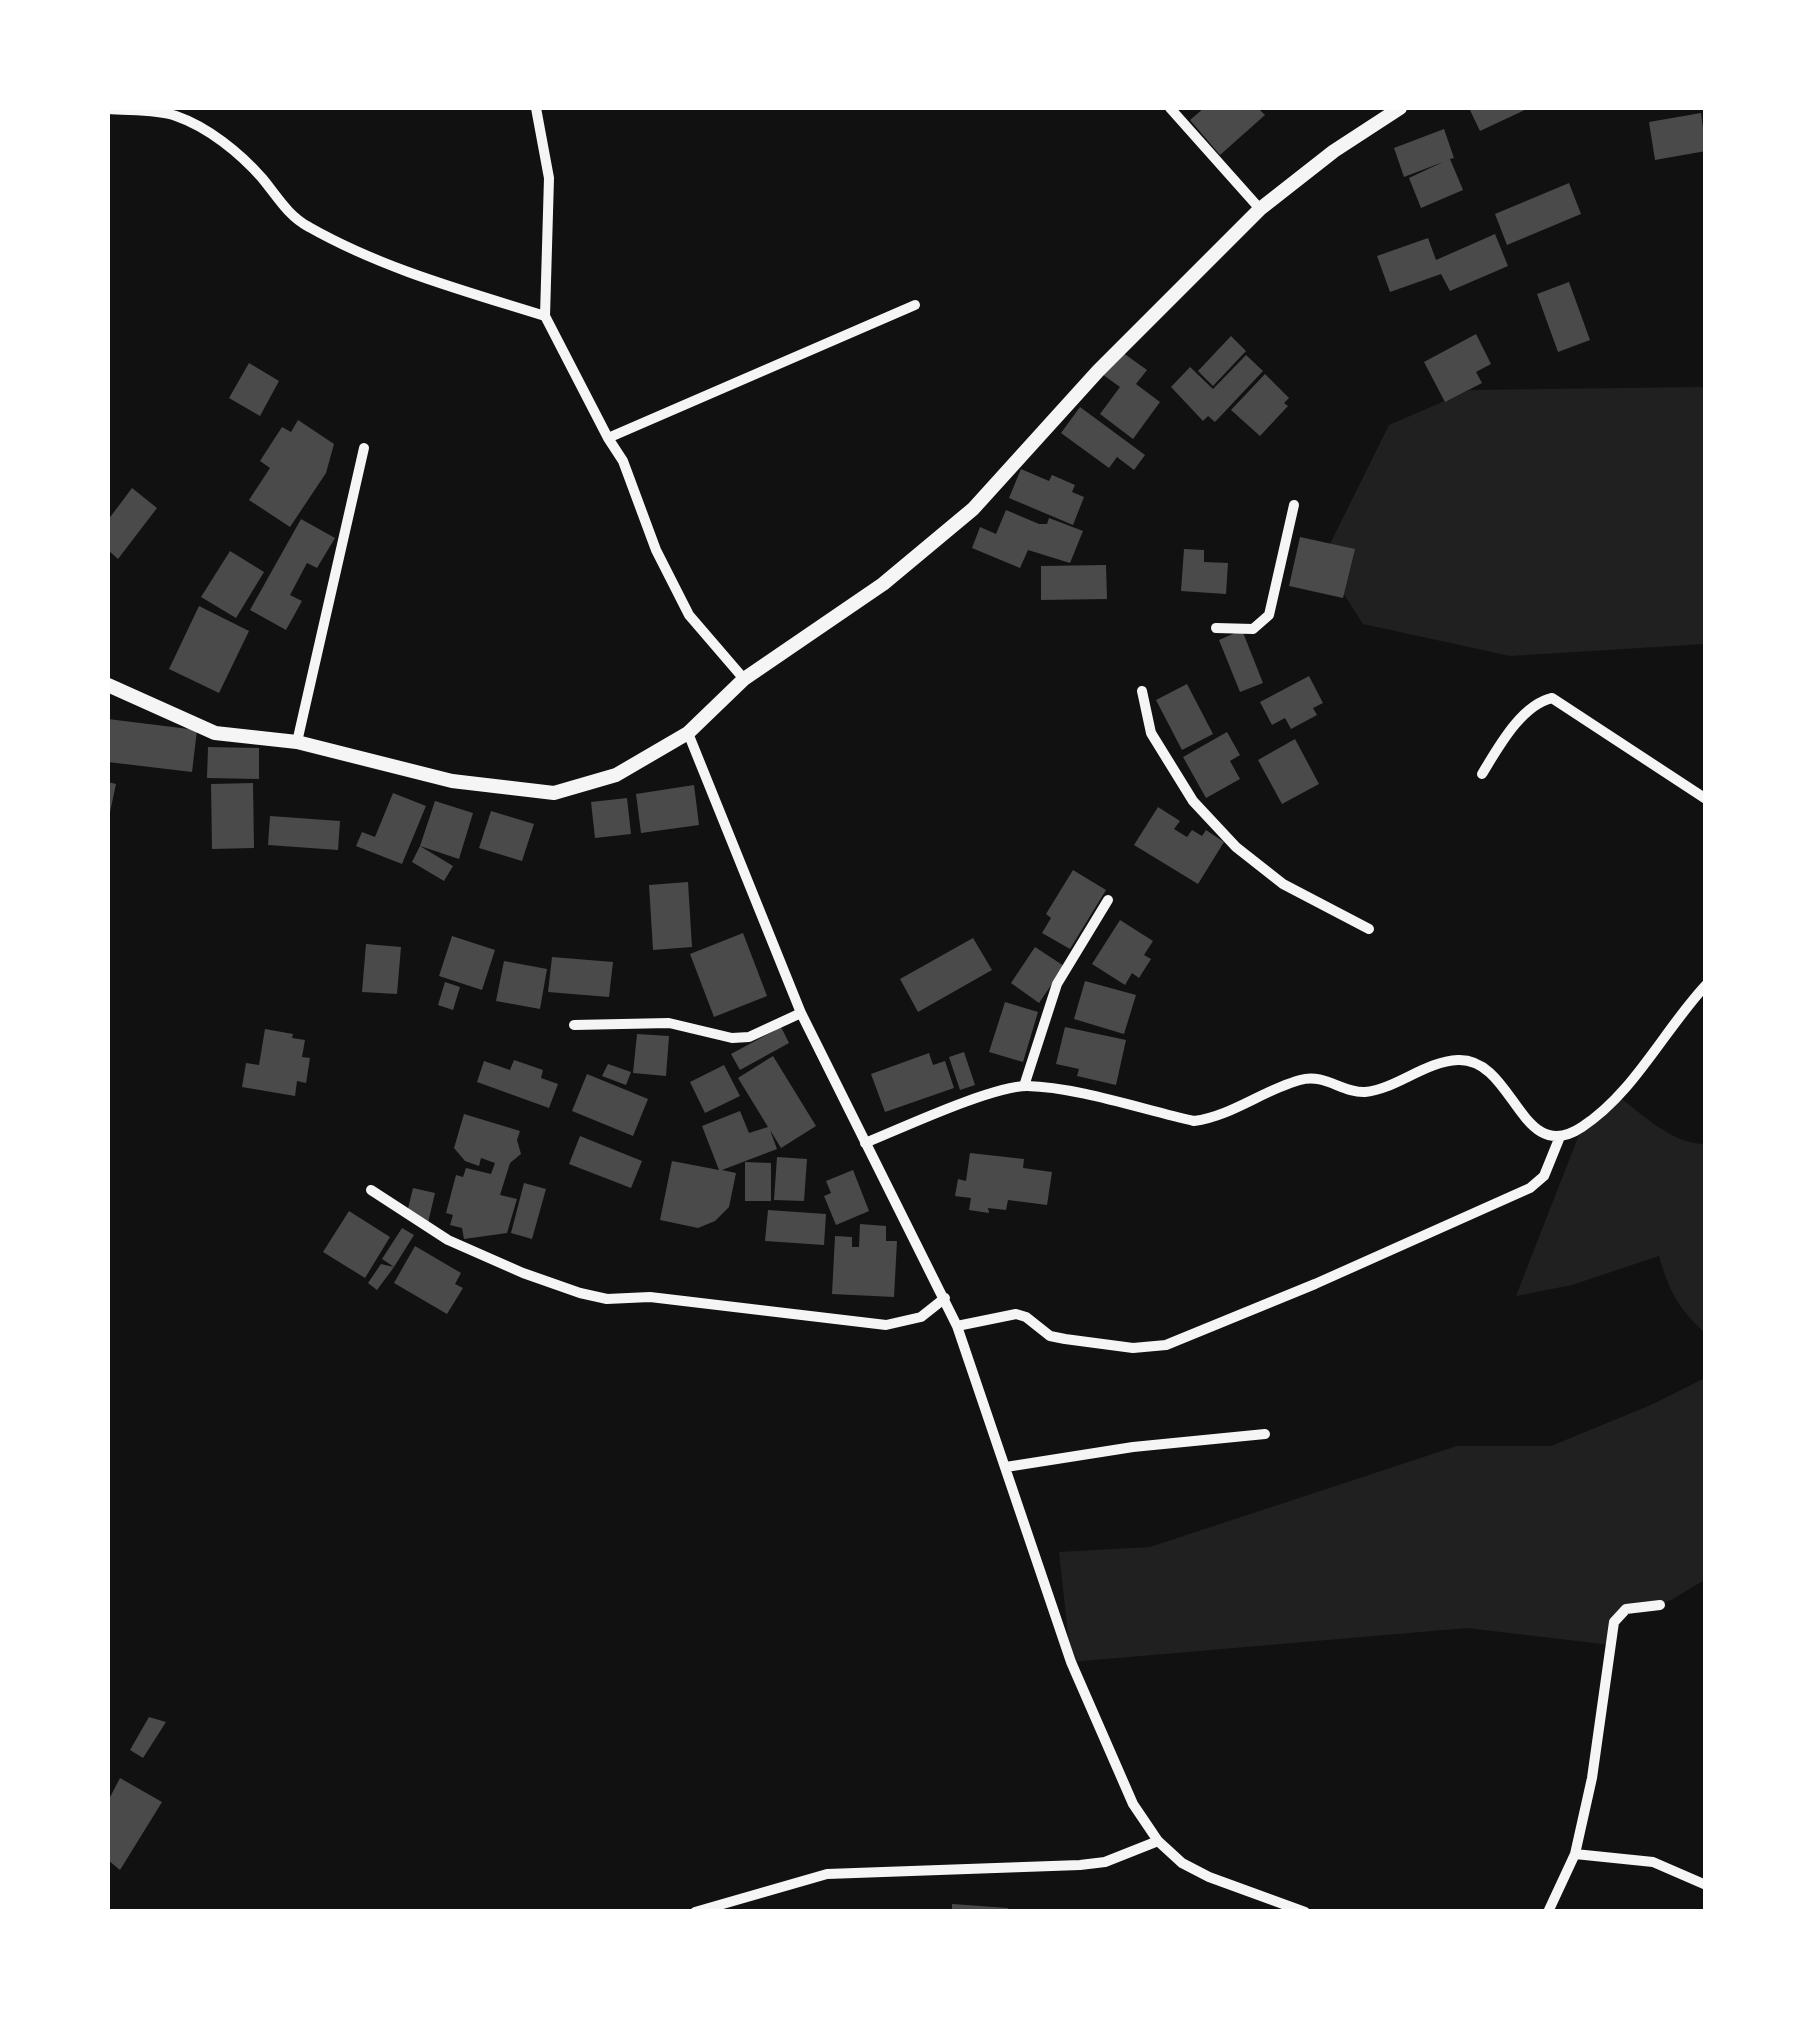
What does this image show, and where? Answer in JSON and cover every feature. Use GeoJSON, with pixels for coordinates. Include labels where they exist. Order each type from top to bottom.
{"type":"FeatureCollection","features":[{"type":"Feature","properties":{"kind":"street"},"geometry":{"type":"LineString","coordinates":[[536,108],[549,178],[545,316],[623,462],[656,550],[689,615],[744,679]]}},
{"type":"Feature","properties":{"kind":"street"},"geometry":{"type":"LineString","coordinates":[[1170,108],[1260,209]]}},
{"type":"Feature","properties":{"kind":"street"},"geometry":{"type":"LineString","coordinates":[[108,686],[216,734],[297,742],[452,781],[554,794],[616,775],[688,733],[744,679],[883,584],[973,509],[1098,371],[1260,209],[1334,151],[1400,108]]}},
{"type":"Feature","properties":{"kind":"street"},"geometry":{"type":"LineString","coordinates":[[108,109],[174,116],[211,134],[233,151],[260,176],[288,212],[307,226],[410,274],[545,316]]}},
{"type":"Feature","properties":{"kind":"street"},"geometry":{"type":"LineString","coordinates":[[608,438],[915,305]]}},
{"type":"Feature","properties":{"kind":"street"},"geometry":{"type":"LineString","coordinates":[[297,742],[364,448]]}},
{"type":"Feature","properties":{"kind":"street"},"geometry":{"type":"LineString","coordinates":[[1216,628],[1253,629],[1269,615],[1294,505]]}},
{"type":"Feature","properties":{"kind":"street"},"geometry":{"type":"LineString","coordinates":[[1142,691],[1151,733],[1193,801],[1236,847],[1283,884],[1369,929]]}},
{"type":"Feature","properties":{"kind":"street"},"geometry":{"type":"LineString","coordinates":[[1482,774],[1501,743],[1539,701],[1552,698],[1706,798]]}},
{"type":"Feature","properties":{"kind":"street"},"geometry":{"type":"LineString","coordinates":[[688,733],[801,1012],[957,1326],[1070,1662],[1134,1804],[1158,1840],[1182,1863],[1209,1877],[1305,1912]]}},
{"type":"Feature","properties":{"kind":"street"},"geometry":{"type":"LineString","coordinates":[[1024,1086],[1057,984],[1108,900]]}},
{"type":"Feature","properties":{"kind":"street"},"geometry":{"type":"LineString","coordinates":[[865,1142],[988,1095],[1024,1086],[1194,1122],[1210,1119],[1297,1080],[1315,1077],[1364,1092],[1431,1066],[1463,1060],[1476,1063],[1491,1074],[1536,1129],[1548,1138],[1559,1139],[1582,1127],[1618,1096],[1680,1012],[1706,985]]}},
{"type":"Feature","properties":{"kind":"street"},"geometry":{"type":"LineString","coordinates":[[574,1024],[669,1023],[732,1038],[749,1038],[801,1012]]}},
{"type":"Feature","properties":{"kind":"street"},"geometry":{"type":"LineString","coordinates":[[957,1326],[1016,1314],[1050,1336],[1064,1340],[1133,1348],[1166,1345],[1530,1188],[1544,1176],[1559,1139]]}},
{"type":"Feature","properties":{"kind":"street"},"geometry":{"type":"LineString","coordinates":[[371,1190],[448,1240],[522,1273],[606,1298],[650,1297],[886,1325],[921,1317],[945,1298]]}},
{"type":"Feature","properties":{"kind":"street"},"geometry":{"type":"LineString","coordinates":[[1006,1466],[1265,1434]]}},
{"type":"Feature","properties":{"kind":"street"},"geometry":{"type":"LineString","coordinates":[[1548,1912],[1574,1854],[1592,1778],[1614,1622],[1626,1609],[1660,1604]]}},
{"type":"Feature","properties":{"kind":"street"},"geometry":{"type":"LineString","coordinates":[[695,1912],[734,1905],[826,1874],[1104,1862],[1158,1840]]}},
{"type":"Feature","properties":{"kind":"street"},"geometry":{"type":"LineString","coordinates":[[1574,1854],[1653,1862],[1706,1886]]}},
{"type":"Feature","properties":{"kind":"shaded area"},"geometry":{"type":"Polygon","coordinates":[[[1705,388],[1705,644],[1510,656],[1363,624],[1322,560],[1389,425],[1470,390],[1705,388]]]}},
{"type":"Feature","properties":{"kind":"shaded area"},"geometry":{"type":"Polygon","coordinates":[[[1618,1096],[1670,1134],[1705,1144],[1705,1333],[1676,1298],[1659,1256],[1572,1285],[1516,1296],[1582,1127],[1618,1096]]]}},
{"type":"Feature","properties":{"kind":"shaded area"},"geometry":{"type":"Polygon","coordinates":[[[1705,1378],[1705,1580],[1667,1602],[1625,1611],[1617,1620],[1611,1645],[1467,1628],[1071,1662],[1059,1552],[1150,1547],[1457,1446],[1551,1446],[1705,1378]]]}},
{"type":"Feature","properties":{"kind":"building"},"geometry":{"type":"Polygon","coordinates":[[[1204,108],[1258,108],[1265,115],[1220,155],[1190,120],[1204,108]]]}},
{"type":"Feature","properties":{"kind":"building"},"geometry":{"type":"Polygon","coordinates":[[[1469,108],[1529,108],[1480,131],[1469,108]]]}},
{"type":"Feature","properties":{"kind":"building"},"geometry":{"type":"Polygon","coordinates":[[[1701,113],[1706,151],[1655,160],[1649,122],[1701,113]]]}},
{"type":"Feature","properties":{"kind":"building"},"geometry":{"type":"Polygon","coordinates":[[[1444,129],[1454,158],[1450,159],[1463,190],[1421,208],[1409,178],[1443,162],[1404,177],[1394,148],[1444,129]]]}},
{"type":"Feature","properties":{"kind":"building"},"geometry":{"type":"Polygon","coordinates":[[[1569,183],[1581,214],[1507,245],[1495,214],[1569,183]]]}},
{"type":"Feature","properties":{"kind":"building"},"geometry":{"type":"Polygon","coordinates":[[[1495,234],[1508,266],[1450,291],[1441,274],[1390,292],[1377,256],[1428,238],[1436,260],[1495,234]]]}},
{"type":"Feature","properties":{"kind":"building"},"geometry":{"type":"Polygon","coordinates":[[[1569,282],[1590,340],[1558,352],[1537,294],[1569,282]]]}},
{"type":"Feature","properties":{"kind":"building"},"geometry":{"type":"Polygon","coordinates":[[[1476,334],[1491,364],[1476,372],[1482,383],[1445,402],[1424,362],[1476,334]]]}},
{"type":"Feature","properties":{"kind":"building"},"geometry":{"type":"Polygon","coordinates":[[[1231,336],[1246,351],[1213,386],[1198,371],[1231,336]]]}},
{"type":"Feature","properties":{"kind":"building"},"geometry":{"type":"Polygon","coordinates":[[[1119,350],[1147,370],[1136,384],[1160,402],[1133,439],[1100,414],[1120,387],[1102,374],[1119,350]]]}},
{"type":"Feature","properties":{"kind":"building"},"geometry":{"type":"Polygon","coordinates":[[[1246,355],[1263,371],[1215,422],[1208,416],[1203,421],[1171,387],[1190,367],[1213,389],[1246,355]]]}},
{"type":"Feature","properties":{"kind":"building"},"geometry":{"type":"Polygon","coordinates":[[[249,363],[279,381],[260,416],[229,398],[249,363]]]}},
{"type":"Feature","properties":{"kind":"building"},"geometry":{"type":"Polygon","coordinates":[[[1265,374],[1289,398],[1284,403],[1288,406],[1260,436],[1231,410],[1265,374]]]}},
{"type":"Feature","properties":{"kind":"building"},"geometry":{"type":"Polygon","coordinates":[[[1080,407],[1145,455],[1134,470],[1117,457],[1109,468],[1061,433],[1080,407]]]}},
{"type":"Feature","properties":{"kind":"building"},"geometry":{"type":"Polygon","coordinates":[[[298,420],[334,444],[326,473],[290,527],[249,500],[270,468],[260,461],[282,427],[291,432],[298,420]]]}},
{"type":"Feature","properties":{"kind":"building"},"geometry":{"type":"Polygon","coordinates":[[[1021,469],[1049,481],[1052,475],[1075,485],[1072,492],[1084,497],[1073,525],[1009,498],[1021,469]]]}},
{"type":"Feature","properties":{"kind":"building"},"geometry":{"type":"Polygon","coordinates":[[[132,488],[157,508],[118,559],[108,550],[108,520],[132,488]]]}},
{"type":"Feature","properties":{"kind":"building"},"geometry":{"type":"Polygon","coordinates":[[[1006,510],[1039,524],[1047,524],[1049,518],[1083,531],[1070,563],[1028,550],[1020,568],[972,548],[980,527],[996,534],[1006,510]]]}},
{"type":"Feature","properties":{"kind":"building"},"geometry":{"type":"Polygon","coordinates":[[[301,519],[335,538],[317,568],[307,563],[290,595],[302,601],[286,630],[250,610],[301,519]]]}},
{"type":"Feature","properties":{"kind":"building"},"geometry":{"type":"Polygon","coordinates":[[[1300,537],[1355,549],[1343,598],[1289,586],[1300,537]]]}},
{"type":"Feature","properties":{"kind":"building"},"geometry":{"type":"Polygon","coordinates":[[[1184,549],[1204,550],[1204,562],[1228,563],[1226,594],[1181,591],[1184,549]]]}},
{"type":"Feature","properties":{"kind":"building"},"geometry":{"type":"Polygon","coordinates":[[[230,551],[264,572],[236,618],[201,597],[230,551]]]}},
{"type":"Feature","properties":{"kind":"building"},"geometry":{"type":"Polygon","coordinates":[[[1106,565],[1107,599],[1041,600],[1041,566],[1106,565]]]}},
{"type":"Feature","properties":{"kind":"building"},"geometry":{"type":"Polygon","coordinates":[[[199,606],[249,631],[219,693],[169,669],[199,606]]]}},
{"type":"Feature","properties":{"kind":"building"},"geometry":{"type":"Polygon","coordinates":[[[1242,630],[1263,683],[1240,692],[1219,640],[1242,630]]]}},
{"type":"Feature","properties":{"kind":"building"},"geometry":{"type":"Polygon","coordinates":[[[1309,676],[1323,703],[1313,708],[1317,715],[1291,729],[1285,718],[1272,725],[1260,702],[1309,676]]]}},
{"type":"Feature","properties":{"kind":"building"},"geometry":{"type":"Polygon","coordinates":[[[1187,684],[1213,734],[1182,750],[1156,700],[1187,684]]]}},
{"type":"Feature","properties":{"kind":"building"},"geometry":{"type":"Polygon","coordinates":[[[108,719],[197,730],[192,772],[108,762],[108,719]]]}},
{"type":"Feature","properties":{"kind":"building"},"geometry":{"type":"Polygon","coordinates":[[[1227,732],[1240,755],[1230,761],[1240,779],[1206,798],[1183,757],[1227,732]]]}},
{"type":"Feature","properties":{"kind":"building"},"geometry":{"type":"Polygon","coordinates":[[[1295,739],[1319,784],[1282,804],[1258,760],[1295,739]]]}},
{"type":"Feature","properties":{"kind":"building"},"geometry":{"type":"Polygon","coordinates":[[[208,747],[259,748],[259,779],[207,778],[208,747]]]}},
{"type":"Feature","properties":{"kind":"building"},"geometry":{"type":"Polygon","coordinates":[[[108,782],[116,784],[109,817],[108,817],[108,782]]]}},
{"type":"Feature","properties":{"kind":"building"},"geometry":{"type":"Polygon","coordinates":[[[253,783],[254,848],[212,849],[211,784],[253,783]]]}},
{"type":"Feature","properties":{"kind":"building"},"geometry":{"type":"Polygon","coordinates":[[[694,785],[699,825],[641,833],[636,794],[694,785]]]}},
{"type":"Feature","properties":{"kind":"building"},"geometry":{"type":"Polygon","coordinates":[[[393,793],[426,806],[402,864],[356,846],[362,832],[375,837],[393,793]]]}},
{"type":"Feature","properties":{"kind":"building"},"geometry":{"type":"Polygon","coordinates":[[[627,798],[631,834],[595,838],[591,802],[627,798]]]}},
{"type":"Feature","properties":{"kind":"building"},"geometry":{"type":"Polygon","coordinates":[[[435,801],[473,813],[459,859],[420,846],[435,801]]]}},
{"type":"Feature","properties":{"kind":"building"},"geometry":{"type":"Polygon","coordinates":[[[1158,807],[1180,821],[1174,829],[1187,837],[1192,830],[1202,836],[1206,830],[1224,842],[1198,884],[1134,845],[1158,807]]]}},
{"type":"Feature","properties":{"kind":"building"},"geometry":{"type":"Polygon","coordinates":[[[491,811],[534,824],[522,861],[479,848],[491,811]]]}},
{"type":"Feature","properties":{"kind":"building"},"geometry":{"type":"Polygon","coordinates":[[[270,816],[340,821],[338,850],[268,845],[270,816]]]}},
{"type":"Feature","properties":{"kind":"building"},"geometry":{"type":"Polygon","coordinates":[[[420,846],[453,866],[444,881],[412,862],[420,846]]]}},
{"type":"Feature","properties":{"kind":"building"},"geometry":{"type":"Polygon","coordinates":[[[1073,870],[1106,890],[1070,949],[1042,933],[1051,918],[1046,914],[1073,870]]]}},
{"type":"Feature","properties":{"kind":"building"},"geometry":{"type":"Polygon","coordinates":[[[688,882],[692,947],[653,950],[649,885],[688,882]]]}},
{"type":"Feature","properties":{"kind":"building"},"geometry":{"type":"Polygon","coordinates":[[[1120,920],[1153,941],[1144,955],[1151,959],[1139,978],[1132,973],[1125,985],[1092,964],[1120,920]]]}},
{"type":"Feature","properties":{"kind":"building"},"geometry":{"type":"Polygon","coordinates":[[[743,933],[767,996],[714,1017],[690,954],[743,933]]]}},
{"type":"Feature","properties":{"kind":"building"},"geometry":{"type":"Polygon","coordinates":[[[452,936],[495,950],[482,990],[439,976],[452,936]]]}},
{"type":"Feature","properties":{"kind":"building"},"geometry":{"type":"Polygon","coordinates":[[[973,938],[992,970],[918,1012],[900,979],[973,938]]]}},
{"type":"Feature","properties":{"kind":"building"},"geometry":{"type":"Polygon","coordinates":[[[366,944],[401,947],[397,994],[362,992],[366,944]]]}},
{"type":"Feature","properties":{"kind":"building"},"geometry":{"type":"Polygon","coordinates":[[[1035,947],[1064,966],[1039,1003],[1011,983],[1035,947]]]}},
{"type":"Feature","properties":{"kind":"building"},"geometry":{"type":"Polygon","coordinates":[[[552,957],[613,962],[609,997],[548,992],[552,957]]]}},
{"type":"Feature","properties":{"kind":"building"},"geometry":{"type":"Polygon","coordinates":[[[504,961],[547,969],[540,1009],[496,1001],[504,961]]]}},
{"type":"Feature","properties":{"kind":"building"},"geometry":{"type":"Polygon","coordinates":[[[1085,981],[1136,995],[1124,1034],[1074,1019],[1085,981]]]}},
{"type":"Feature","properties":{"kind":"building"},"geometry":{"type":"Polygon","coordinates":[[[445,982],[460,987],[453,1010],[438,1005],[445,982]]]}},
{"type":"Feature","properties":{"kind":"building"},"geometry":{"type":"Polygon","coordinates":[[[1005,1002],[1038,1012],[1023,1062],[989,1052],[1005,1002]]]}},
{"type":"Feature","properties":{"kind":"building"},"geometry":{"type":"Polygon","coordinates":[[[781,1027],[789,1043],[740,1070],[731,1054],[781,1027]]]}},
{"type":"Feature","properties":{"kind":"building"},"geometry":{"type":"Polygon","coordinates":[[[1065,1027],[1126,1040],[1116,1085],[1077,1076],[1079,1069],[1056,1064],[1065,1027]]]}},
{"type":"Feature","properties":{"kind":"building"},"geometry":{"type":"Polygon","coordinates":[[[265,1029],[305,1040],[302,1057],[310,1058],[306,1083],[297,1081],[295,1096],[242,1087],[246,1063],[259,1065],[265,1029]]]}},
{"type":"Feature","properties":{"kind":"building"},"geometry":{"type":"Polygon","coordinates":[[[637,1034],[669,1036],[666,1076],[633,1073],[637,1034]]]}},
{"type":"Feature","properties":{"kind":"building"},"geometry":{"type":"Polygon","coordinates":[[[964,1052],[975,1085],[960,1090],[949,1057],[964,1052]]]}},
{"type":"Feature","properties":{"kind":"building"},"geometry":{"type":"Polygon","coordinates":[[[929,1053],[933,1065],[945,1061],[954,1088],[885,1112],[871,1074],[929,1053]]]}},
{"type":"Feature","properties":{"kind":"building"},"geometry":{"type":"Polygon","coordinates":[[[773,1056],[816,1126],[781,1148],[770,1130],[777,1149],[722,1170],[736,1173],[729,1207],[715,1221],[698,1228],[660,1220],[672,1161],[719,1170],[702,1126],[740,1111],[749,1133],[768,1127],[738,1078],[773,1056]]]}},
{"type":"Feature","properties":{"kind":"building"},"geometry":{"type":"Polygon","coordinates":[[[514,1060],[543,1070],[541,1078],[558,1084],[549,1108],[477,1082],[484,1061],[510,1070],[514,1060]]]}},
{"type":"Feature","properties":{"kind":"building"},"geometry":{"type":"Polygon","coordinates":[[[608,1064],[631,1072],[626,1085],[602,1076],[608,1064]]]}},
{"type":"Feature","properties":{"kind":"building"},"geometry":{"type":"Polygon","coordinates":[[[724,1065],[740,1096],[705,1113],[690,1082],[724,1065]]]}},
{"type":"Feature","properties":{"kind":"building"},"geometry":{"type":"Polygon","coordinates":[[[587,1074],[648,1099],[633,1136],[572,1111],[587,1074]]]}},
{"type":"Feature","properties":{"kind":"building"},"geometry":{"type":"Polygon","coordinates":[[[464,1114],[520,1131],[517,1140],[521,1154],[510,1163],[500,1195],[517,1199],[507,1233],[464,1239],[462,1228],[450,1225],[453,1215],[446,1213],[456,1175],[463,1177],[466,1168],[491,1174],[495,1163],[481,1158],[479,1166],[465,1161],[454,1148],[464,1114]]]}},
{"type":"Feature","properties":{"kind":"building"},"geometry":{"type":"Polygon","coordinates":[[[580,1136],[642,1161],[631,1188],[569,1164],[580,1136]]]}},
{"type":"Feature","properties":{"kind":"building"},"geometry":{"type":"Polygon","coordinates":[[[970,1153],[1024,1159],[1023,1168],[1052,1172],[1047,1205],[1008,1200],[1006,1210],[969,1210],[971,1198],[955,1196],[958,1179],[966,1181],[970,1153]]]}},
{"type":"Feature","properties":{"kind":"building"},"geometry":{"type":"Polygon","coordinates":[[[777,1157],[807,1159],[804,1201],[774,1200],[777,1157]]]}},
{"type":"Feature","properties":{"kind":"building"},"geometry":{"type":"Polygon","coordinates":[[[745,1162],[771,1163],[771,1201],[745,1201],[745,1162]]]}},
{"type":"Feature","properties":{"kind":"building"},"geometry":{"type":"Polygon","coordinates":[[[853,1170],[869,1211],[836,1225],[824,1196],[831,1193],[826,1181],[853,1170]]]}},
{"type":"Feature","properties":{"kind":"building"},"geometry":{"type":"Polygon","coordinates":[[[524,1183],[546,1189],[532,1239],[511,1233],[524,1183]]]}},
{"type":"Feature","properties":{"kind":"building"},"geometry":{"type":"Polygon","coordinates":[[[413,1188],[435,1193],[428,1223],[406,1217],[413,1188]]]}},
{"type":"Feature","properties":{"kind":"building"},"geometry":{"type":"Polygon","coordinates":[[[768,1210],[826,1214],[824,1245],[765,1241],[768,1210]]]}},
{"type":"Feature","properties":{"kind":"building"},"geometry":{"type":"Polygon","coordinates":[[[349,1211],[390,1237],[365,1278],[323,1252],[349,1211]]]}},
{"type":"Feature","properties":{"kind":"building"},"geometry":{"type":"Polygon","coordinates":[[[860,1224],[886,1226],[886,1241],[897,1241],[894,1297],[832,1294],[835,1236],[852,1237],[852,1247],[859,1247],[860,1224]]]}},
{"type":"Feature","properties":{"kind":"building"},"geometry":{"type":"Polygon","coordinates":[[[402,1228],[414,1235],[394,1267],[382,1259],[402,1228]]]}},
{"type":"Feature","properties":{"kind":"building"},"geometry":{"type":"Polygon","coordinates":[[[415,1246],[461,1273],[455,1284],[463,1288],[447,1314],[394,1283],[415,1246]]]}},
{"type":"Feature","properties":{"kind":"building"},"geometry":{"type":"Polygon","coordinates":[[[381,1264],[394,1267],[377,1290],[368,1283],[381,1264]]]}},
{"type":"Feature","properties":{"kind":"building"},"geometry":{"type":"Polygon","coordinates":[[[149,1717],[166,1722],[143,1758],[130,1750],[149,1717]]]}},
{"type":"Feature","properties":{"kind":"building"},"geometry":{"type":"Polygon","coordinates":[[[120,1778],[162,1802],[120,1870],[108,1860],[108,1801],[120,1778]]]}},
{"type":"Feature","properties":{"kind":"building"},"geometry":{"type":"Polygon","coordinates":[[[952,1904],[1008,1908],[1008,1912],[952,1912],[952,1904]]]}}]}
